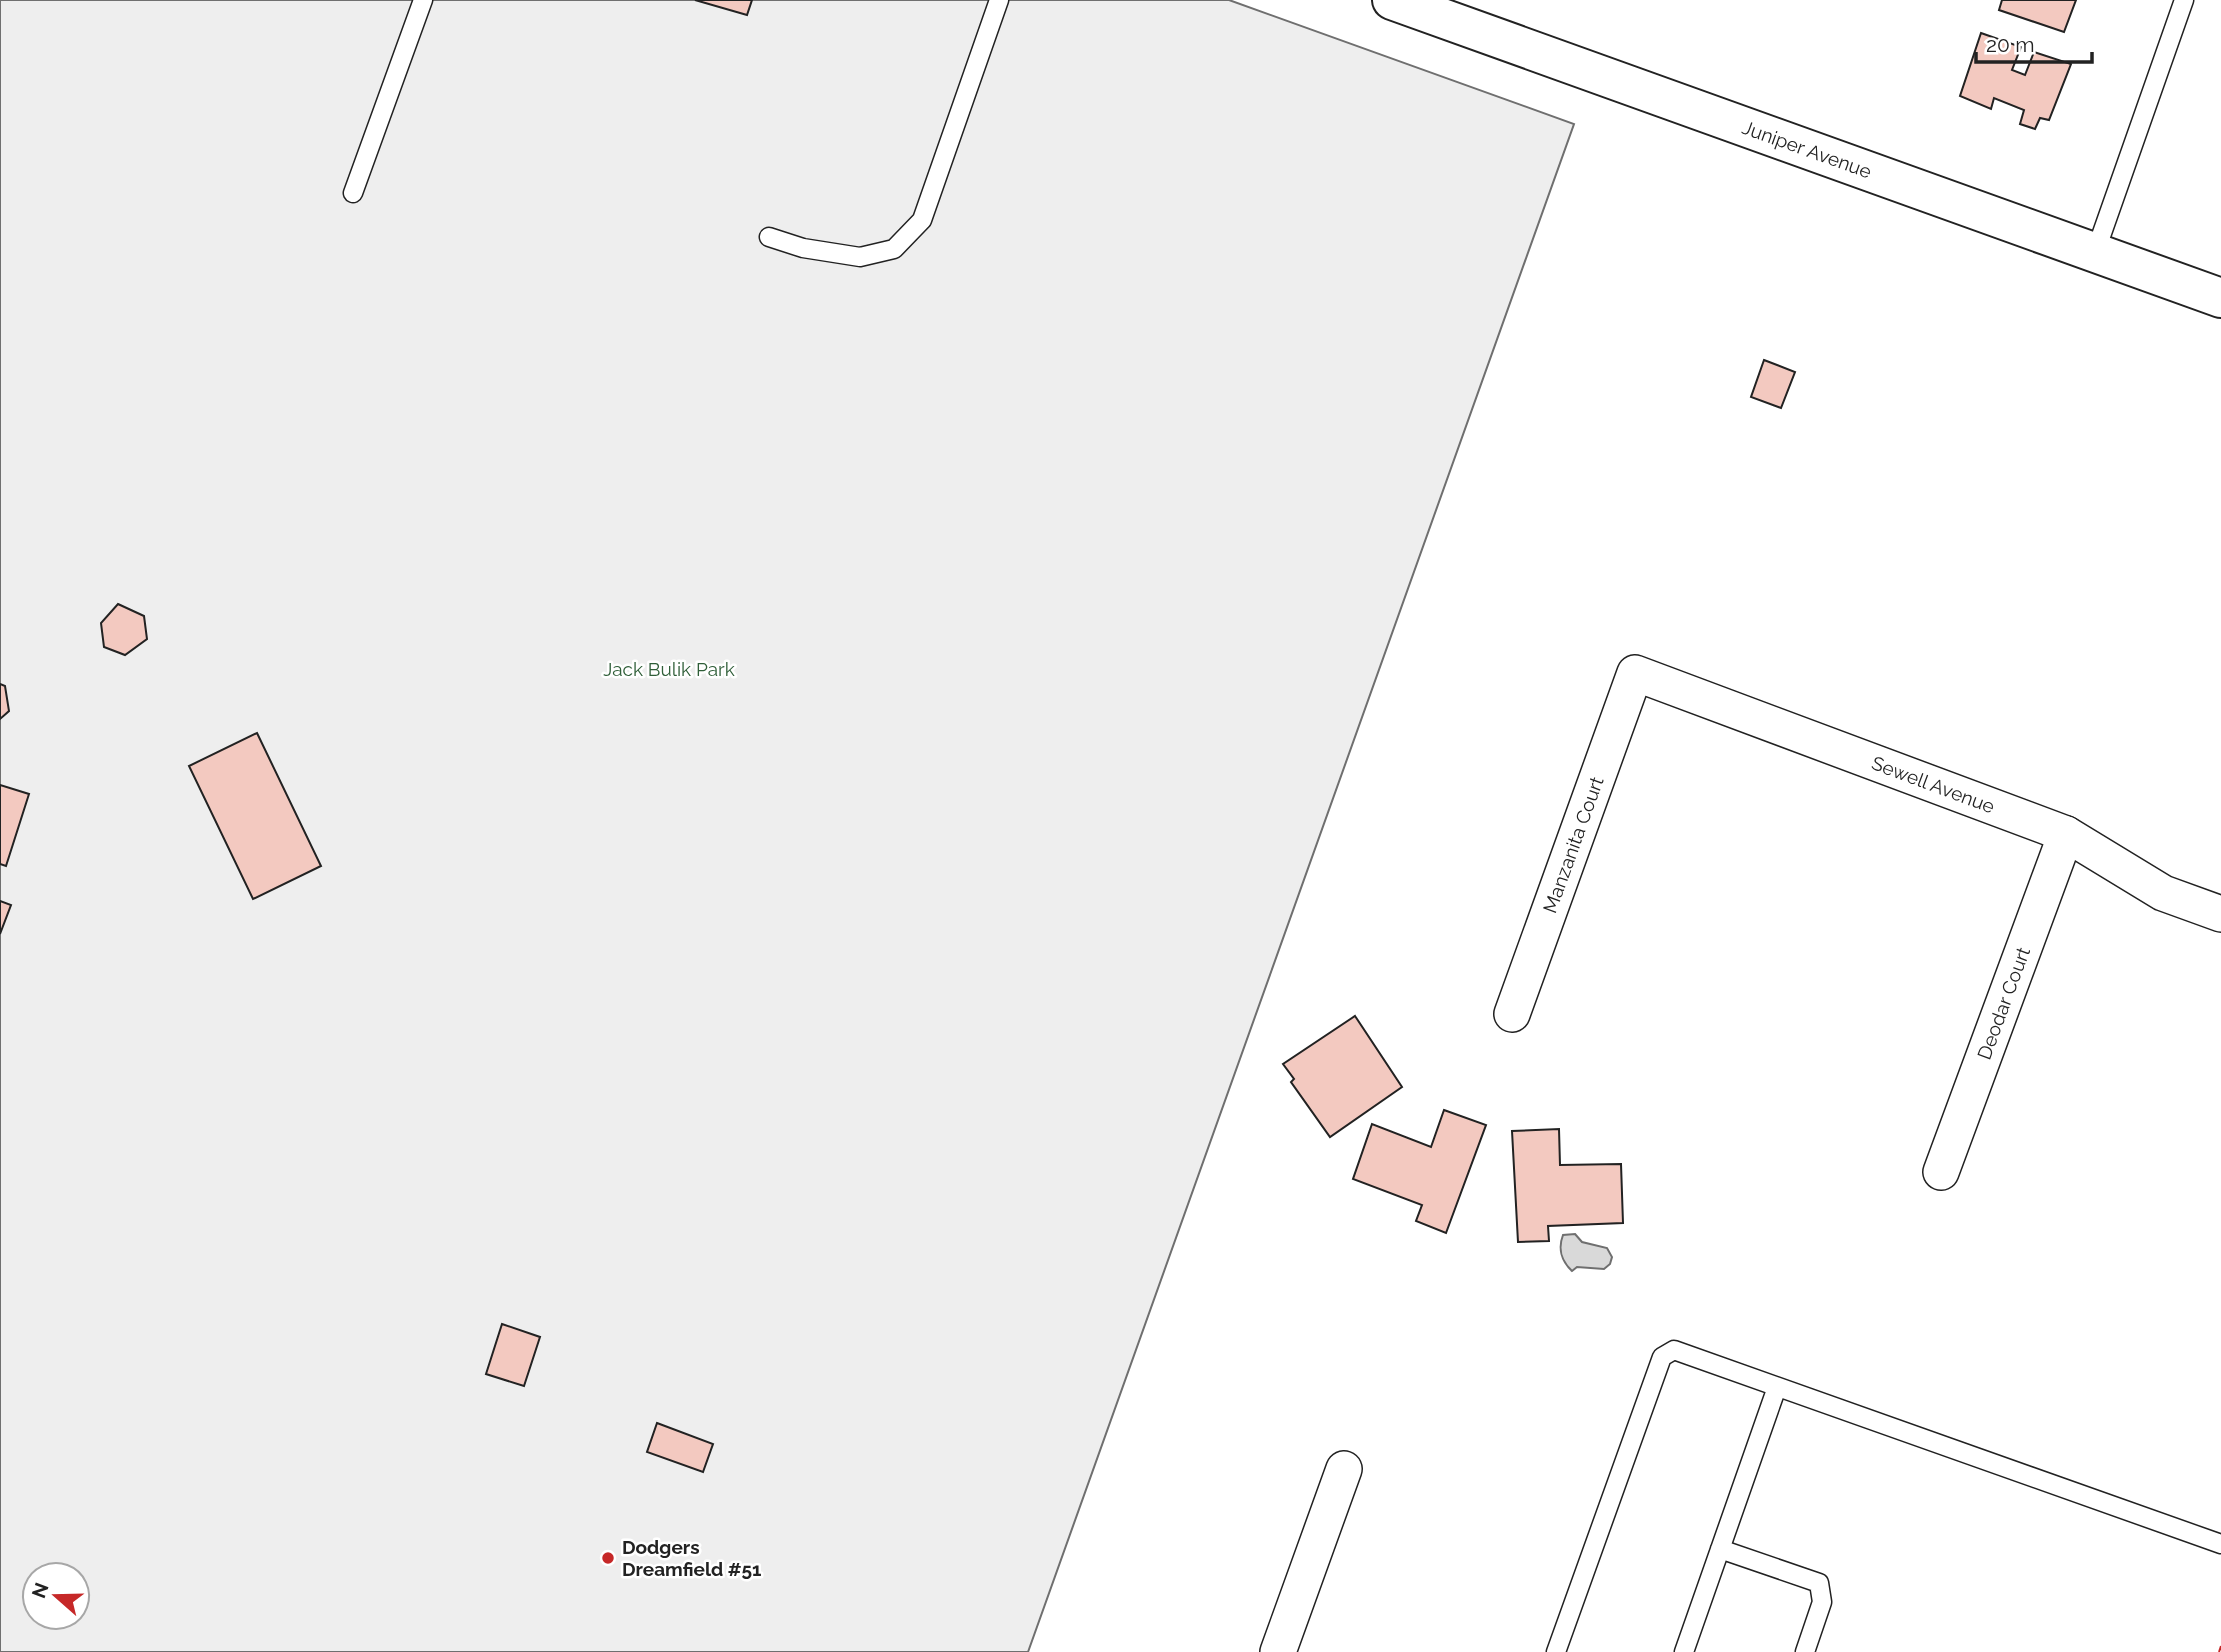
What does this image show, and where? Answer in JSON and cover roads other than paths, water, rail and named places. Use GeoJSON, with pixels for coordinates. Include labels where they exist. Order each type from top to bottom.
{"type":"FeatureCollection","features":[{"type":"Feature","properties":{"kind":"street","name":"Juniper Avenue"},"geometry":{"type":"LineString","coordinates":[[1392,0],[2221,298]]}},
{"type":"Feature","properties":{"kind":"street","name":"Sewell Avenue"},"geometry":{"type":"LineString","coordinates":[[1635,673],[2066,834],[2163,893],[2221,914]]}},
{"type":"Feature","properties":{"kind":"street","name":"Manzanita Court"},"geometry":{"type":"LineString","coordinates":[[1512,1014],[1635,673]]}},
{"type":"Feature","properties":{"kind":"street","name":"Deodar Court"},"geometry":{"type":"LineString","coordinates":[[1941,1172],[2066,834]]}},
{"type":"Feature","properties":{"kind":"street"},"geometry":{"type":"LineString","coordinates":[[1278,1652],[1344,1469]]}},
{"type":"Feature","properties":{"kind":"lane"},"geometry":{"type":"LineString","coordinates":[[353,193],[423,0]]}},
{"type":"Feature","properties":{"kind":"lane"},"geometry":{"type":"LineString","coordinates":[[769,237],[803,248],[860,257],[894,249],[922,220],[999,0]]}},
{"type":"Feature","properties":{"kind":"lane"},"geometry":{"type":"LineString","coordinates":[[2095,253],[2184,0]]}},
{"type":"Feature","properties":{"kind":"lane"},"geometry":{"type":"LineString","coordinates":[[1556,1652],[1662,1357],[1674,1350],[2221,1544]]}},
{"type":"Feature","properties":{"kind":"lane"},"geometry":{"type":"LineString","coordinates":[[1684,1652],[1777,1387]]}},
{"type":"Feature","properties":{"kind":"lane"},"geometry":{"type":"LineString","coordinates":[[1720,1549],[1819,1583],[1822,1602],[1805,1652]]}},
{"type":"Feature","properties":{"kind":"place","name":"Dodgers Dreamfield #51"},"geometry":{"type":"Point","coordinates":[608,1558]}},
{"type":"Feature","properties":{"kind":"park label","name":"Jack Bulik Park"},"geometry":{"type":"Point","coordinates":[669,669]}}]}
